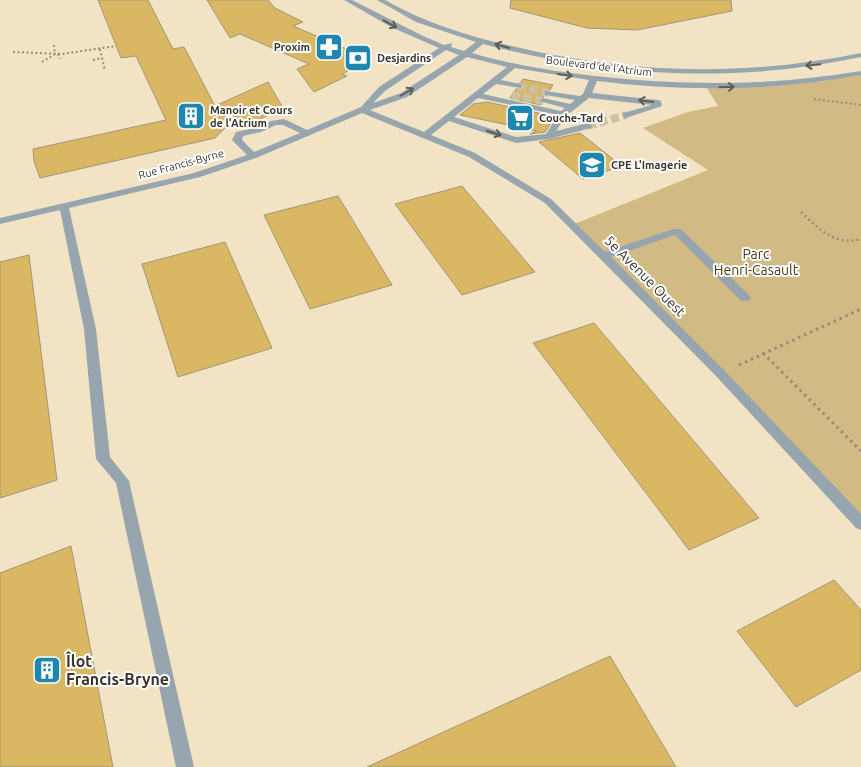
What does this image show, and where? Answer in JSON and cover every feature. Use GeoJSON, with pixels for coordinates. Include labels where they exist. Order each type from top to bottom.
{"type":"FeatureCollection","features":[{"type":"Feature","properties":{"kind":"street","name":"Boulevard de l'Atrium"},"geometry":{"type":"LineString","coordinates":[[347,0],[393,26],[445,48],[544,72],[626,83],[707,88],[778,85],[833,78],[861,72]]}},
{"type":"Feature","properties":{"kind":"street","name":"Boulevard de l'Atrium"},"geometry":{"type":"LineString","coordinates":[[380,0],[421,21],[465,37],[532,54],[586,64],[671,70],[724,71],[822,64],[861,55]]}},
{"type":"Feature","properties":{"kind":"street","name":"Rue Francis-Byrne"},"geometry":{"type":"LineString","coordinates":[[362,110],[382,89],[465,37]]}},
{"type":"Feature","properties":{"kind":"street","name":"Rue Francis-Byrne"},"geometry":{"type":"LineString","coordinates":[[0,222],[197,175],[253,156],[362,110],[404,95],[466,54],[482,41]]}},
{"type":"Feature","properties":{"kind":"street"},"geometry":{"type":"LineString","coordinates":[[425,136],[514,65]]}},
{"type":"Feature","properties":{"kind":"street"},"geometry":{"type":"LineString","coordinates":[[549,136],[563,114],[584,97],[594,78]]}},
{"type":"Feature","properties":{"kind":"street"},"geometry":{"type":"LineString","coordinates":[[495,81],[518,86]]}},
{"type":"Feature","properties":{"kind":"street"},"geometry":{"type":"LineString","coordinates":[[485,88],[512,95]]}},
{"type":"Feature","properties":{"kind":"street"},"geometry":{"type":"LineString","coordinates":[[548,93],[658,103],[658,106],[626,115]]}},
{"type":"Feature","properties":{"kind":"street"},"geometry":{"type":"LineString","coordinates":[[477,95],[563,114]]}},
{"type":"Feature","properties":{"kind":"street"},"geometry":{"type":"LineString","coordinates":[[543,101],[572,107]]}},
{"type":"Feature","properties":{"kind":"street","name":"5e Avenue Ouest"},"geometry":{"type":"LineString","coordinates":[[362,110],[472,155],[548,201],[720,373],[861,524]]}},
{"type":"Feature","properties":{"kind":"street"},"geometry":{"type":"LineString","coordinates":[[448,118],[516,140],[549,136],[588,126]]}},
{"type":"Feature","properties":{"kind":"street"},"geometry":{"type":"LineString","coordinates":[[253,156],[237,140],[239,134],[258,130],[274,123],[284,122],[307,133]]}},
{"type":"Feature","properties":{"kind":"street"},"geometry":{"type":"LineString","coordinates":[[64,206],[90,329],[103,459],[122,481],[185,767]]}},
{"type":"Feature","properties":{"kind":"street"},"geometry":{"type":"LineString","coordinates":[[604,256],[677,231],[745,298]]}},
{"type":"Feature","properties":{"kind":"path"},"geometry":{"type":"LineString","coordinates":[[54,45],[60,59]]}},
{"type":"Feature","properties":{"kind":"path"},"geometry":{"type":"LineString","coordinates":[[13,52],[57,54],[116,46]]}},
{"type":"Feature","properties":{"kind":"path"},"geometry":{"type":"LineString","coordinates":[[100,49],[105,71]]}},
{"type":"Feature","properties":{"kind":"path"},"geometry":{"type":"LineString","coordinates":[[42,62],[57,54]]}},
{"type":"Feature","properties":{"kind":"path"},"geometry":{"type":"LineString","coordinates":[[93,60],[102,58]]}},
{"type":"Feature","properties":{"kind":"path"},"geometry":{"type":"LineString","coordinates":[[801,212],[834,240],[854,241],[861,239]]}},
{"type":"Feature","properties":{"kind":"path"},"geometry":{"type":"LineString","coordinates":[[720,373],[861,309]]}},
{"type":"Feature","properties":{"kind":"path"},"geometry":{"type":"LineString","coordinates":[[763,353],[861,451]]}},
{"type":"Feature","properties":{"kind":"green space","name":"Parc Henri-Casault"},"geometry":{"type":"Polygon","coordinates":[[[861,73],[861,524],[572,225],[708,170],[643,128],[688,112],[718,106],[707,88],[778,85],[861,73]]]}},
{"type":"Feature","properties":{"kind":"building","name":"Manoir et Cours de l'Atrium"},"geometry":{"type":"Polygon","coordinates":[[[98,0],[148,0],[173,49],[184,47],[215,106],[268,82],[283,108],[250,124],[245,123],[226,127],[215,138],[40,178],[34,161],[33,149],[166,120],[136,56],[121,58],[98,0]]]}},
{"type":"Feature","properties":{"kind":"building"},"geometry":{"type":"Polygon","coordinates":[[[207,0],[268,0],[275,8],[303,22],[293,26],[370,59],[342,74],[347,76],[314,92],[297,69],[309,64],[240,34],[230,38],[207,0]]]}},
{"type":"Feature","properties":{"kind":"building"},"geometry":{"type":"Polygon","coordinates":[[[511,0],[731,0],[732,11],[637,30],[587,28],[510,8],[511,0]]]}},
{"type":"Feature","properties":{"kind":"building"},"geometry":{"type":"Polygon","coordinates":[[[523,79],[553,85],[550,90],[544,90],[544,96],[537,101],[541,105],[510,98],[516,89],[522,89],[521,82],[523,79]]]}},
{"type":"Feature","properties":{"kind":"building"},"geometry":{"type":"Polygon","coordinates":[[[487,102],[552,116],[551,123],[545,132],[530,134],[537,131],[460,115],[473,104],[487,102]]]}},
{"type":"Feature","properties":{"kind":"building"},"geometry":{"type":"Polygon","coordinates":[[[580,133],[622,166],[583,179],[539,142],[580,133]]]}},
{"type":"Feature","properties":{"kind":"building"},"geometry":{"type":"Polygon","coordinates":[[[462,186],[535,272],[462,295],[395,204],[462,186]]]}},
{"type":"Feature","properties":{"kind":"building"},"geometry":{"type":"Polygon","coordinates":[[[338,196],[392,285],[310,309],[264,215],[338,196]]]}},
{"type":"Feature","properties":{"kind":"building"},"geometry":{"type":"Polygon","coordinates":[[[225,242],[272,348],[178,377],[142,264],[225,242]]]}},
{"type":"Feature","properties":{"kind":"building"},"geometry":{"type":"Polygon","coordinates":[[[29,255],[57,480],[0,498],[0,262],[29,255]]]}},
{"type":"Feature","properties":{"kind":"building"},"geometry":{"type":"Polygon","coordinates":[[[594,323],[759,518],[689,550],[533,343],[594,323]]]}},
{"type":"Feature","properties":{"kind":"building","name":"Îlot Francis-Bryne"},"geometry":{"type":"Polygon","coordinates":[[[71,546],[113,767],[0,767],[0,573],[71,546]]]}},
{"type":"Feature","properties":{"kind":"building"},"geometry":{"type":"Polygon","coordinates":[[[834,580],[861,610],[861,670],[796,707],[737,631],[834,580]]]}},
{"type":"Feature","properties":{"kind":"building"},"geometry":{"type":"Polygon","coordinates":[[[610,656],[676,767],[367,767],[610,656]]]}},
{"type":"Feature","properties":{"kind":"tunnel"},"geometry":{"type":"LineString","coordinates":[[518,86],[548,93]]}},
{"type":"Feature","properties":{"kind":"tunnel"},"geometry":{"type":"LineString","coordinates":[[512,95],[543,101]]}},
{"type":"Feature","properties":{"kind":"tunnel"},"geometry":{"type":"LineString","coordinates":[[588,126],[626,115]]}},
{"type":"Feature","properties":{"kind":"place","name":"Proxim"},"geometry":{"type":"Point","coordinates":[329,47]}},
{"type":"Feature","properties":{"kind":"place","name":"Desjardins"},"geometry":{"type":"Point","coordinates":[358,58]}},
{"type":"Feature","properties":{"kind":"place","name":"Manoir et Cours de l'Atrium"},"geometry":{"type":"Point","coordinates":[191,116]}},
{"type":"Feature","properties":{"kind":"place","name":"Couche-Tard"},"geometry":{"type":"Point","coordinates":[520,118]}},
{"type":"Feature","properties":{"kind":"place","name":"CPE L'Imagerie"},"geometry":{"type":"Point","coordinates":[592,165]}},
{"type":"Feature","properties":{"kind":"place","name":"Îlot Francis-Bryne"},"geometry":{"type":"Point","coordinates":[47,670]}}]}
